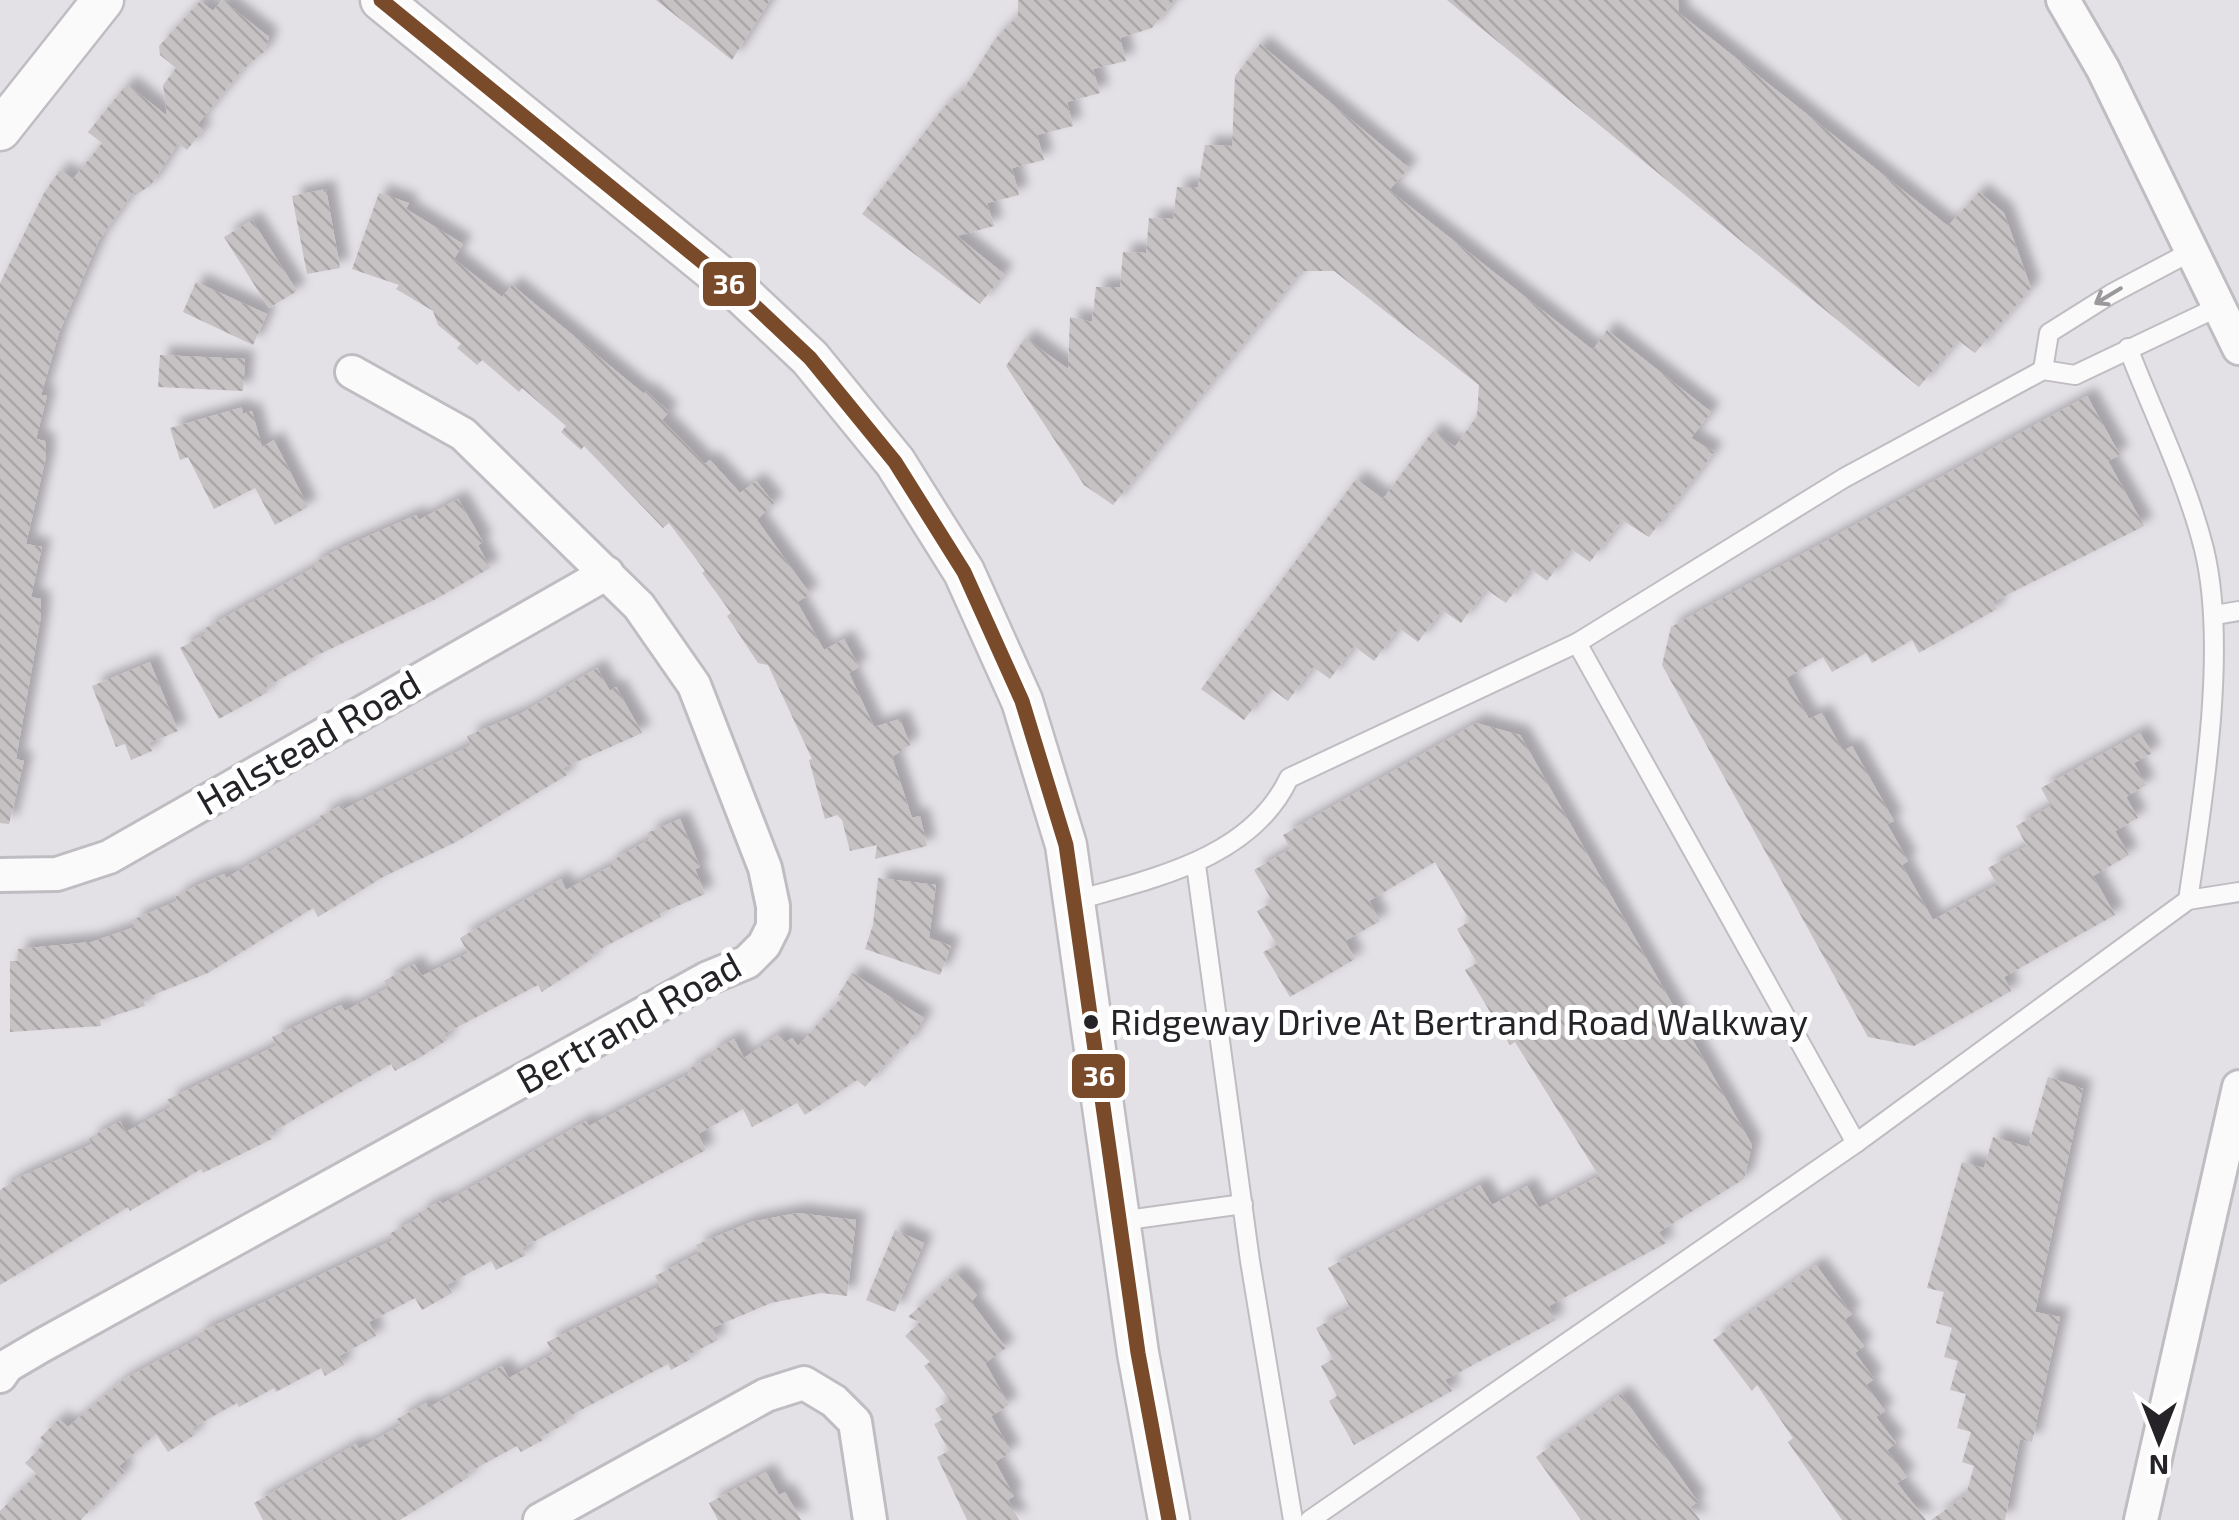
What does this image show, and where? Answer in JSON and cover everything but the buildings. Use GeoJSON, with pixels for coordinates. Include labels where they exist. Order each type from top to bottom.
{"type":"FeatureCollection","features":[{"type":"Feature","properties":{"kind":"street"},"geometry":{"type":"LineString","coordinates":[[0,130],[103,0]]}},
{"type":"Feature","properties":{"kind":"street"},"geometry":{"type":"LineString","coordinates":[[380,0],[743,295],[810,358],[895,462],[955,556],[1022,701],[1066,846],[1119,1221],[1169,1520]]}},
{"type":"Feature","properties":{"kind":"street"},"geometry":{"type":"LineString","coordinates":[[2063,0],[2194,250],[2239,348]]}},
{"type":"Feature","properties":{"kind":"street","name":"Bertrand Road"},"geometry":{"type":"LineString","coordinates":[[0,1376],[7,1366],[58,1336],[691,988],[746,962],[764,945],[772,928],[773,906],[765,868],[720,742],[694,685],[639,606],[463,434],[352,372]]}},
{"type":"Feature","properties":{"kind":"street","name":"Halstead Road"},"geometry":{"type":"LineString","coordinates":[[0,875],[58,874],[109,858],[607,574]]}},
{"type":"Feature","properties":{"kind":"street"},"geometry":{"type":"LineString","coordinates":[[2141,1520],[2239,1087]]}},
{"type":"Feature","properties":{"kind":"street"},"geometry":{"type":"LineString","coordinates":[[540,1520],[766,1395],[804,1383],[834,1400],[856,1422],[870,1520]]}},
{"type":"Feature","properties":{"kind":"lane"},"geometry":{"type":"LineString","coordinates":[[2043,370],[2049,333],[2194,250]]}},
{"type":"Feature","properties":{"kind":"lane"},"geometry":{"type":"LineString","coordinates":[[1074,901],[1196,866],[1275,808],[1289,778],[1577,643],[1844,478],[2043,370],[2074,375],[2218,307]]}},
{"type":"Feature","properties":{"kind":"lane"},"geometry":{"type":"LineString","coordinates":[[2128,348],[2204,548],[2215,615],[2202,809],[2188,900]]}},
{"type":"Feature","properties":{"kind":"lane"},"geometry":{"type":"LineString","coordinates":[[2215,615],[2239,611]]}},
{"type":"Feature","properties":{"kind":"lane"},"geometry":{"type":"LineString","coordinates":[[1577,643],[1856,1143]]}},
{"type":"Feature","properties":{"kind":"lane"},"geometry":{"type":"LineString","coordinates":[[1196,866],[1292,1520]]}},
{"type":"Feature","properties":{"kind":"lane"},"geometry":{"type":"LineString","coordinates":[[1310,1520],[1856,1143],[2188,900],[2239,892]]}},
{"type":"Feature","properties":{"kind":"lane"},"geometry":{"type":"LineString","coordinates":[[1119,1221],[1243,1204]]}},
{"type":"Feature","properties":{"kind":"transit line","name":"36"},"geometry":{"type":"LineString","coordinates":[[381,0],[743,295],[810,358],[895,462],[964,572],[1022,701],[1066,845],[1138,1353],[1169,1520]]}},
{"type":"Feature","properties":{"kind":"place","name":"Ridgeway Drive At Bertrand Road Walkway"},"geometry":{"type":"Point","coordinates":[1091,1022]}}]}
